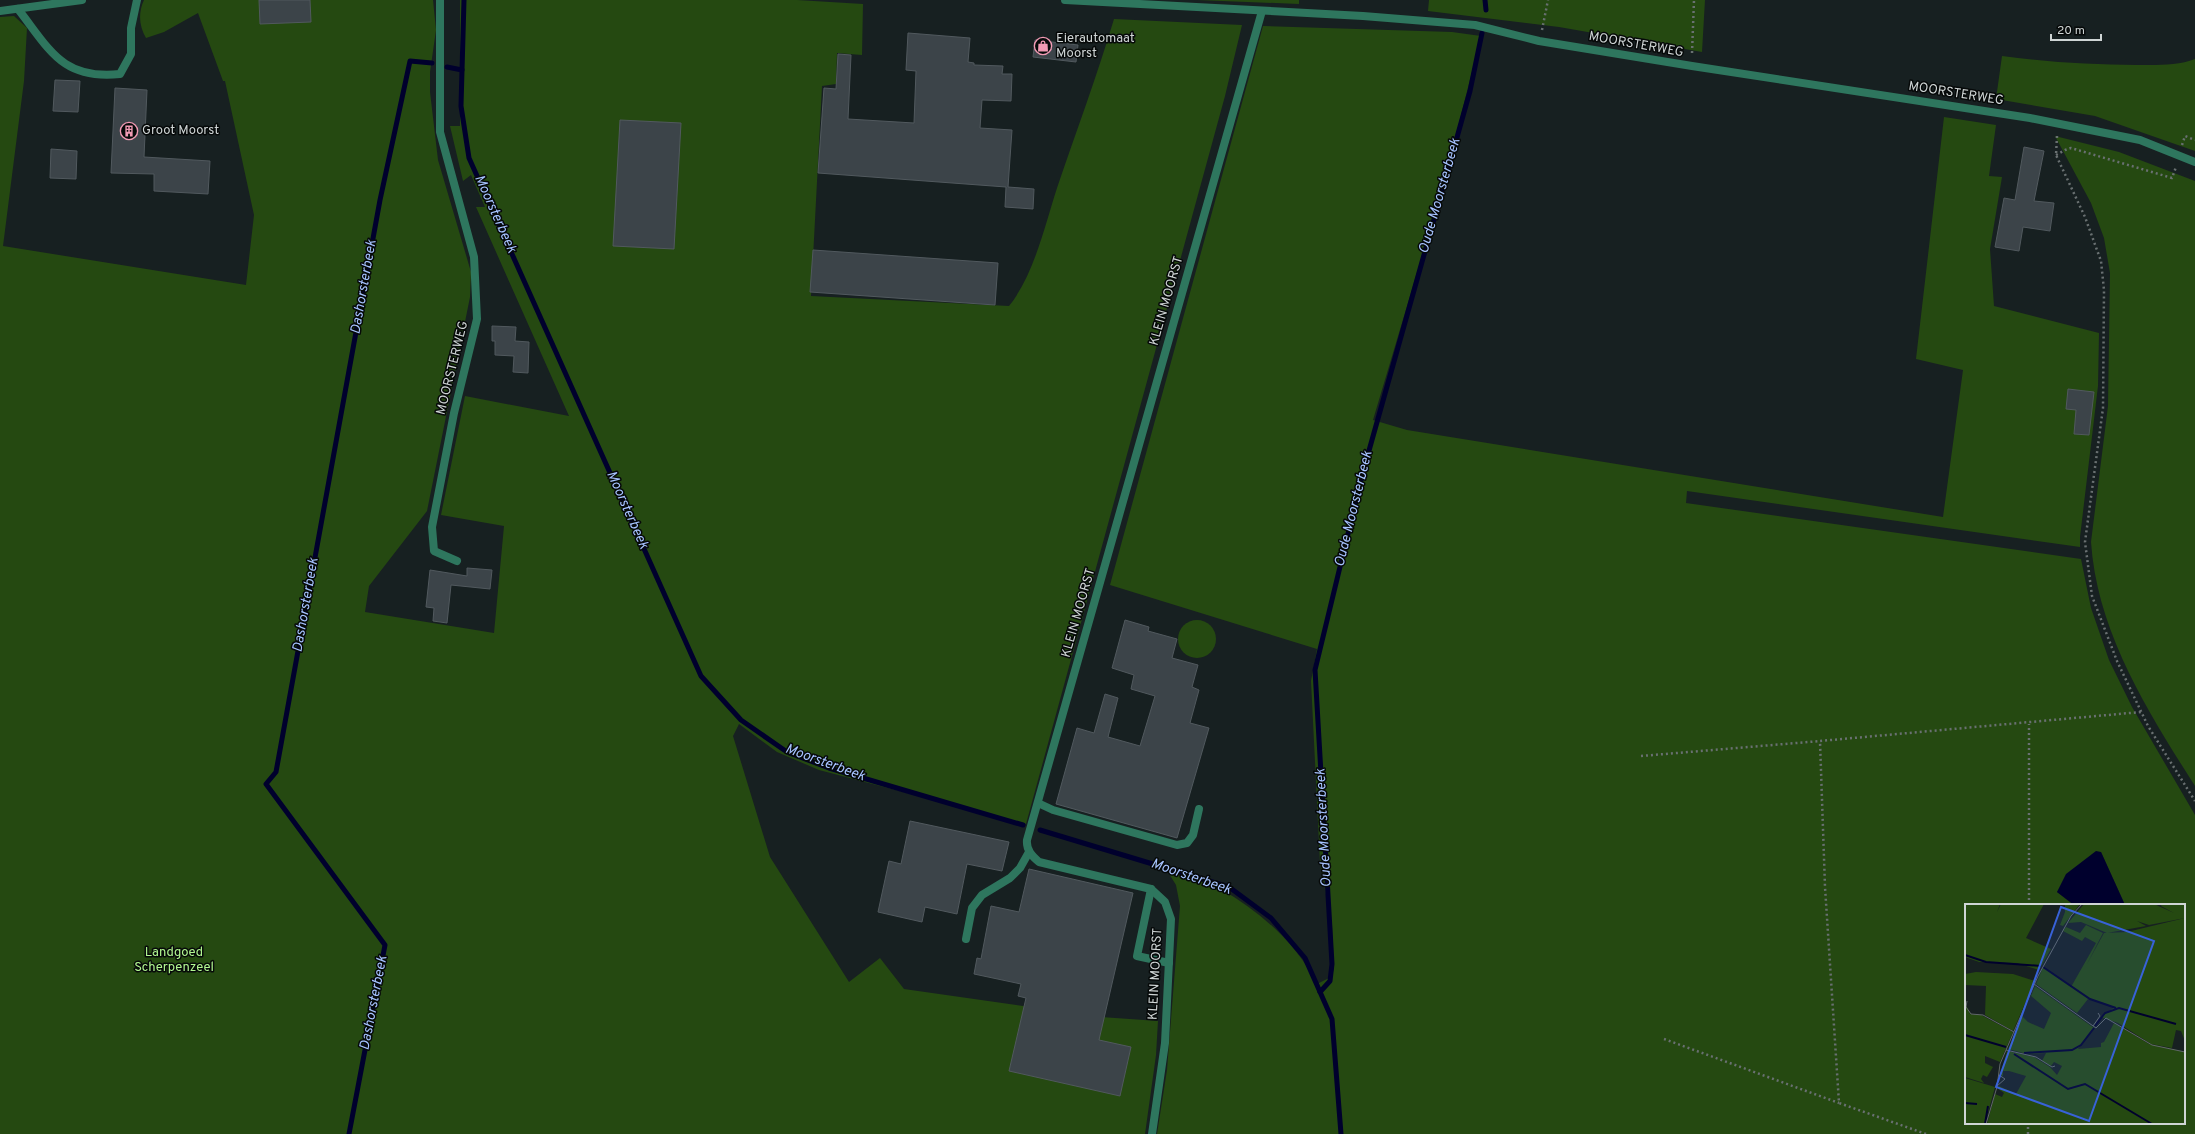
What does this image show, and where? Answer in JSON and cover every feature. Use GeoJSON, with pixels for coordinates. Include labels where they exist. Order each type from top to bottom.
{"type":"FeatureCollection","features":[{"type":"Feature","properties":{"kind":"street"},"geometry":{"type":"LineString","coordinates":[[0,11],[82,0]]}},
{"type":"Feature","properties":{"kind":"street"},"geometry":{"type":"LineString","coordinates":[[18,9],[59,60],[82,72],[104,75],[120,74],[131,54],[131,28],[137,0]]}},
{"type":"Feature","properties":{"kind":"street","name":"MOORSTERWEG"},"geometry":{"type":"LineString","coordinates":[[440,0],[440,132],[474,257],[477,319],[454,414],[432,527],[434,551],[457,561]]}},
{"type":"Feature","properties":{"kind":"street","name":"MOORSTERWEG"},"geometry":{"type":"LineString","coordinates":[[1065,0],[1362,16],[1475,26],[1539,40],[1692,66],[2030,118],[2140,140],[2195,162]]}},
{"type":"Feature","properties":{"kind":"street","name":"KLEIN MOORST"},"geometry":{"type":"LineString","coordinates":[[1152,1134],[1165,1043],[1171,919],[1165,902],[1151,890],[1039,862],[1029,852],[1026,846],[1262,11]]}},
{"type":"Feature","properties":{"kind":"street"},"geometry":{"type":"LineString","coordinates":[[1038,803],[1053,810],[1177,845],[1187,843],[1193,835],[1199,809]]}},
{"type":"Feature","properties":{"kind":"street"},"geometry":{"type":"LineString","coordinates":[[966,939],[972,908],[982,895],[1010,878],[1020,868],[1029,852]]}},
{"type":"Feature","properties":{"kind":"street"},"geometry":{"type":"LineString","coordinates":[[1151,890],[1137,956],[1169,963]]}},
{"type":"Feature","properties":{"kind":"path"},"geometry":{"type":"LineString","coordinates":[[1539,40],[1548,0]]}},
{"type":"Feature","properties":{"kind":"path"},"geometry":{"type":"LineString","coordinates":[[1692,66],[1694,0]]}},
{"type":"Feature","properties":{"kind":"path"},"geometry":{"type":"LineString","coordinates":[[2057,124],[2056,155],[2085,218],[2098,254],[2104,290],[2103,408],[2085,542],[2092,596],[2117,662],[2141,712],[2195,801]]}},
{"type":"Feature","properties":{"kind":"path"},"geometry":{"type":"LineString","coordinates":[[2184,141],[2185,136],[2195,140]]}},
{"type":"Feature","properties":{"kind":"path"},"geometry":{"type":"LineString","coordinates":[[2056,155],[2071,148],[2172,178],[2174,172]]}},
{"type":"Feature","properties":{"kind":"path"},"geometry":{"type":"LineString","coordinates":[[1641,756],[2141,712]]}},
{"type":"Feature","properties":{"kind":"path"},"geometry":{"type":"LineString","coordinates":[[2029,723],[2029,904]]}},
{"type":"Feature","properties":{"kind":"path"},"geometry":{"type":"LineString","coordinates":[[1820,741],[1825,887],[1839,1103]]}},
{"type":"Feature","properties":{"kind":"path"},"geometry":{"type":"LineString","coordinates":[[1664,1039],[1926,1134]]}},
{"type":"Feature","properties":{"kind":"green space","name":"Landgoed Scherpenzeel"},"geometry":{"type":"Polygon","coordinates":[[[144,0],[433,0],[436,30],[430,72],[430,92],[438,160],[471,272],[470,297],[427,511],[369,586],[365,612],[494,633],[504,526],[441,515],[465,396],[569,416],[476,207],[485,207],[471,175],[463,181],[450,126],[460,126],[460,0],[797,0],[863,4],[862,55],[837,53],[836,84],[822,86],[811,296],[1009,306],[1018,294],[1038,249],[1114,19],[1242,25],[1225,96],[1026,824],[819,770],[777,752],[739,724],[733,736],[770,857],[849,982],[880,958],[904,989],[1101,1017],[1158,1021],[1156,1055],[1145,1134],[0,1134],[0,17],[14,16],[27,28],[24,81],[3,246],[246,285],[254,215],[225,81],[223,81],[198,13],[164,32],[146,38],[140,19],[144,0]]]}},
{"type":"Feature","properties":{"kind":"green space"},"geometry":{"type":"Polygon","coordinates":[[[1197,0],[1299,0],[1299,4],[1197,0]]]}},
{"type":"Feature","properties":{"kind":"green space"},"geometry":{"type":"Polygon","coordinates":[[[1429,0],[1705,0],[1702,52],[1559,27],[1428,11],[1429,0]]]}},
{"type":"Feature","properties":{"kind":"green space"},"geometry":{"type":"Polygon","coordinates":[[[1263,26],[1452,32],[1481,36],[1444,182],[1373,420],[1407,430],[1943,517],[1963,370],[1916,359],[1944,117],[1996,125],[1989,176],[2002,177],[1990,249],[1994,306],[2099,333],[2098,386],[2080,547],[1687,491],[1686,503],[2081,559],[2091,608],[2109,660],[2132,707],[2195,815],[2195,1134],[1157,1134],[1167,1070],[1180,906],[1176,885],[1163,864],[1209,883],[1252,909],[1289,943],[1304,962],[1317,984],[1331,977],[1334,969],[1332,926],[1320,863],[1311,681],[1317,649],[1110,585],[1263,26]]]}},
{"type":"Feature","properties":{"kind":"green space"},"geometry":{"type":"Polygon","coordinates":[[[2002,56],[2070,63],[2120,65],[2166,65],[2195,59],[2195,151],[2095,116],[1996,99],[2002,56]]]}},
{"type":"Feature","properties":{"kind":"green space"},"geometry":{"type":"Polygon","coordinates":[[[2055,136],[2119,152],[2195,181],[2195,786],[2143,700],[2128,670],[2114,639],[2103,608],[2095,575],[2091,542],[2108,406],[2110,273],[2104,238],[2091,203],[2055,136]]]}},
{"type":"Feature","properties":{"kind":"green space"},"geometry":{"type":"Polygon","coordinates":[[[1193,620],[1201,620],[1211,625],[1215,632],[1215,646],[1211,653],[1201,658],[1193,658],[1183,653],[1181,650],[1178,643],[1178,635],[1183,625],[1186,623],[1193,620]]]}},
{"type":"Feature","properties":{"kind":"water"},"geometry":{"type":"Polygon","coordinates":[[[2096,851],[2101,852],[2125,904],[2073,904],[2057,892],[2066,874],[2096,851]]]}},
{"type":"Feature","properties":{"kind":"building"},"geometry":{"type":"Polygon","coordinates":[[[259,0],[310,0],[311,22],[260,24],[259,0]]]}},
{"type":"Feature","properties":{"kind":"building"},"geometry":{"type":"Polygon","coordinates":[[[908,33],[970,38],[968,62],[974,63],[974,65],[1003,66],[1002,74],[1012,74],[1011,101],[982,100],[980,128],[1012,130],[1008,187],[1034,189],[1033,209],[1005,207],[1006,187],[818,173],[824,88],[836,89],[838,54],[851,55],[848,119],[914,123],[916,71],[906,70],[908,33]]]}},
{"type":"Feature","properties":{"kind":"building"},"geometry":{"type":"Polygon","coordinates":[[[1035,40],[1078,45],[1076,62],[1033,57],[1035,40]]]}},
{"type":"Feature","properties":{"kind":"building"},"geometry":{"type":"Polygon","coordinates":[[[55,80],[80,81],[78,112],[53,111],[55,80]]]}},
{"type":"Feature","properties":{"kind":"building"},"geometry":{"type":"Polygon","coordinates":[[[115,88],[147,90],[144,157],[210,161],[208,194],[154,191],[154,174],[111,173],[115,88]]]}},
{"type":"Feature","properties":{"kind":"building"},"geometry":{"type":"Polygon","coordinates":[[[620,120],[681,123],[674,249],[613,246],[620,120]]]}},
{"type":"Feature","properties":{"kind":"building"},"geometry":{"type":"Polygon","coordinates":[[[2024,147],[2044,151],[2034,201],[2054,203],[2050,231],[2023,227],[2019,251],[1995,247],[2004,198],[2015,200],[2024,147]]]}},
{"type":"Feature","properties":{"kind":"building"},"geometry":{"type":"Polygon","coordinates":[[[51,149],[77,151],[76,179],[50,178],[51,149]]]}},
{"type":"Feature","properties":{"kind":"building"},"geometry":{"type":"Polygon","coordinates":[[[813,250],[998,263],[995,305],[810,292],[813,250]]]}},
{"type":"Feature","properties":{"kind":"building"},"geometry":{"type":"Polygon","coordinates":[[[492,326],[516,327],[515,341],[529,342],[528,373],[513,372],[514,356],[495,355],[495,341],[492,341],[492,326]]]}},
{"type":"Feature","properties":{"kind":"building"},"geometry":{"type":"Polygon","coordinates":[[[2068,389],[2094,392],[2089,435],[2074,434],[2076,410],[2066,409],[2068,389]]]}},
{"type":"Feature","properties":{"kind":"building"},"geometry":{"type":"Polygon","coordinates":[[[467,568],[492,570],[490,589],[451,585],[447,623],[433,621],[434,608],[426,607],[430,570],[467,576],[467,568]]]}},
{"type":"Feature","properties":{"kind":"building"},"geometry":{"type":"Polygon","coordinates":[[[1125,620],[1149,627],[1148,631],[1177,639],[1172,658],[1198,665],[1192,687],[1199,690],[1190,723],[1209,728],[1177,838],[1056,804],[1077,728],[1094,733],[1105,694],[1118,698],[1108,737],[1140,746],[1155,696],[1131,689],[1134,675],[1112,668],[1125,620]]]}},
{"type":"Feature","properties":{"kind":"building"},"geometry":{"type":"Polygon","coordinates":[[[910,821],[1009,842],[1002,871],[967,864],[957,914],[925,907],[922,922],[878,912],[889,861],[901,864],[910,821]]]}},
{"type":"Feature","properties":{"kind":"building"},"geometry":{"type":"Polygon","coordinates":[[[1029,869],[1133,893],[1099,1040],[1131,1047],[1120,1096],[1009,1071],[1026,998],[1018,996],[1021,984],[974,974],[977,958],[981,959],[991,906],[1019,912],[1029,869]]]}},
{"type":"Feature","properties":{"kind":"waterway","name":"Moorsterbeek"},"geometry":{"type":"LineString","coordinates":[[464,0],[461,106],[469,158],[701,676],[741,720],[787,752],[829,768],[1023,825]]}},
{"type":"Feature","properties":{"kind":"waterway","name":"Oude Moorsterbeek"},"geometry":{"type":"LineString","coordinates":[[1485,0],[1486,10]]}},
{"type":"Feature","properties":{"kind":"waterway","name":"Oude Moorsterbeek"},"geometry":{"type":"LineString","coordinates":[[1320,992],[1330,981],[1332,964],[1315,670],[1363,472],[1470,91],[1482,33]]}},
{"type":"Feature","properties":{"kind":"waterway","name":"Dashorsterbeek"},"geometry":{"type":"LineString","coordinates":[[349,1134],[385,945],[266,784],[276,772],[380,200],[410,61],[432,63]]}},
{"type":"Feature","properties":{"kind":"waterway","name":"Dashorsterbeek"},"geometry":{"type":"LineString","coordinates":[[447,67],[462,70]]}},
{"type":"Feature","properties":{"kind":"waterway","name":"Moorsterbeek"},"geometry":{"type":"LineString","coordinates":[[1040,830],[1229,887],[1271,918],[1305,958],[1332,1019],[1341,1134]]}},
{"type":"Feature","properties":{"kind":"place","name":"Eierautomaat Moorst"},"geometry":{"type":"Point","coordinates":[1043,46]}},
{"type":"Feature","properties":{"kind":"place","name":"Groot Moorst"},"geometry":{"type":"Point","coordinates":[129,131]}}]}
